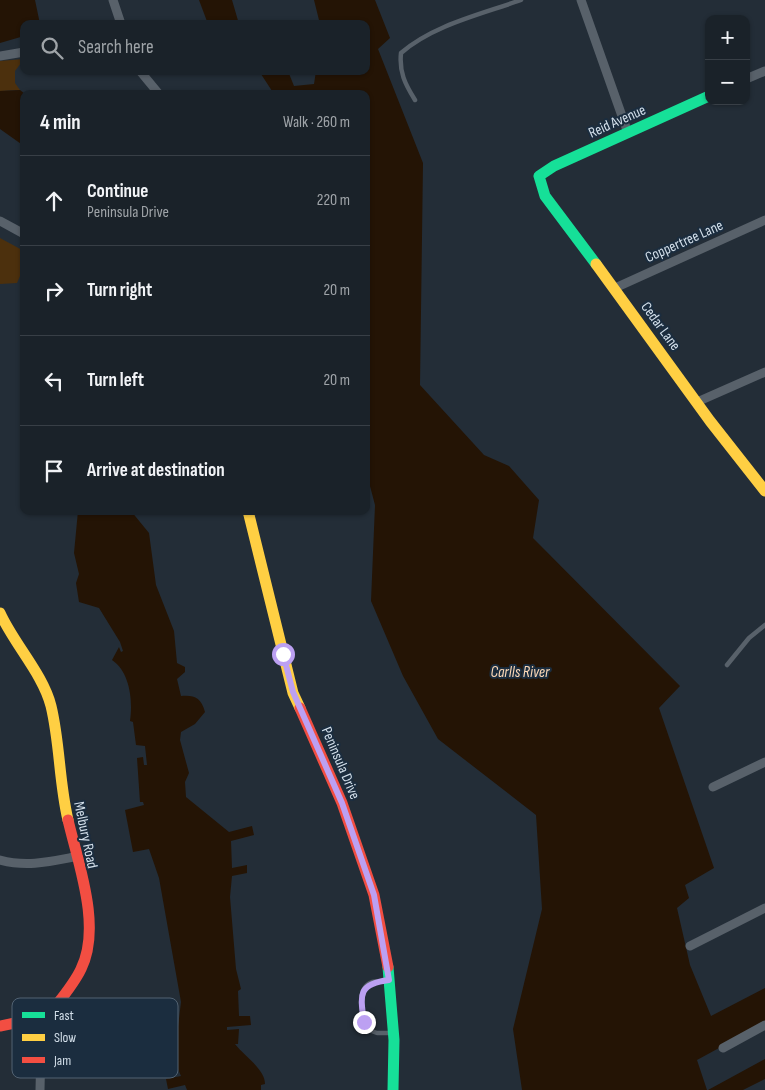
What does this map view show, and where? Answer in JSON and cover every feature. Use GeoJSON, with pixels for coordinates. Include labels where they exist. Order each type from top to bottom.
{"type":"FeatureCollection","features":[{"type":"Feature","properties":{"kind":"street"},"geometry":{"type":"LineString","coordinates":[[113,0],[120,20]]}},
{"type":"Feature","properties":{"kind":"street"},"geometry":{"type":"LineString","coordinates":[[581,0],[628,133]]}},
{"type":"Feature","properties":{"kind":"street"},"geometry":{"type":"LineString","coordinates":[[0,56],[20,53]]}},
{"type":"Feature","properties":{"kind":"street"},"geometry":{"type":"LineString","coordinates":[[750,77],[765,71]]}},
{"type":"Feature","properties":{"kind":"street"},"geometry":{"type":"LineString","coordinates":[[143,75],[156,90]]}},
{"type":"Feature","properties":{"kind":"street","name":"Reid Avenue"},"geometry":{"type":"LineString","coordinates":[[539,176],[554,166],[705,98]]}},
{"type":"Feature","properties":{"kind":"street","name":"Cedar Lane"},"geometry":{"type":"LineString","coordinates":[[539,176],[544,196],[615,288],[765,491]]}},
{"type":"Feature","properties":{"kind":"street","name":"Coppertree Lane"},"geometry":{"type":"LineString","coordinates":[[615,288],[765,220]]}},
{"type":"Feature","properties":{"kind":"street"},"geometry":{"type":"LineString","coordinates":[[0,221],[20,232]]}},
{"type":"Feature","properties":{"kind":"street"},"geometry":{"type":"LineString","coordinates":[[698,402],[765,372]]}},
{"type":"Feature","properties":{"kind":"street","name":"Peninsula Drive"},"geometry":{"type":"LineString","coordinates":[[252,515],[293,692],[342,803],[374,895],[389,980],[394,1032],[393,1090]]}},
{"type":"Feature","properties":{"kind":"street","name":"Melbury Road"},"geometry":{"type":"LineString","coordinates":[[0,613],[10,635],[42,683],[51,706],[62,796],[74,856],[88,911],[88,951],[81,970],[61,998]]}},
{"type":"Feature","properties":{"kind":"street"},"geometry":{"type":"LineString","coordinates":[[713,787],[765,762]]}},
{"type":"Feature","properties":{"kind":"street"},"geometry":{"type":"LineString","coordinates":[[0,860],[14,864],[36,864],[74,856]]}},
{"type":"Feature","properties":{"kind":"street"},"geometry":{"type":"LineString","coordinates":[[690,946],[765,908]]}},
{"type":"Feature","properties":{"kind":"street"},"geometry":{"type":"LineString","coordinates":[[723,1048],[765,1025]]}},
{"type":"Feature","properties":{"kind":"lane"},"geometry":{"type":"LineString","coordinates":[[415,100],[406,85],[399,67],[401,53],[414,42],[456,23],[522,0]]}},
{"type":"Feature","properties":{"kind":"lane"},"geometry":{"type":"LineString","coordinates":[[727,664],[749,638],[765,624]]}},
{"type":"Feature","properties":{"kind":"lane"},"geometry":{"type":"LineString","coordinates":[[389,980],[372,982],[367,986],[362,995],[362,1008],[366,1029],[377,1033],[394,1032]]}},
{"type":"Feature","properties":{"kind":"shaded area"},"geometry":{"type":"Polygon","coordinates":[[[20,59],[20,64],[15,71],[15,83],[20,90],[0,91],[0,61],[20,59]]]}},
{"type":"Feature","properties":{"kind":"shaded area"},"geometry":{"type":"Polygon","coordinates":[[[0,238],[20,249],[20,276],[17,283],[0,284],[0,238]]]}},
{"type":"Feature","properties":{"kind":"water"},"geometry":{"type":"Polygon","coordinates":[[[0,0],[35,0],[39,20],[20,20],[20,37],[0,43],[0,0]]]}},
{"type":"Feature","properties":{"kind":"water"},"geometry":{"type":"Polygon","coordinates":[[[199,0],[232,0],[238,20],[206,20],[199,0]]]}},
{"type":"Feature","properties":{"kind":"water","name":"Carlls River"},"geometry":{"type":"Polygon","coordinates":[[[314,0],[375,0],[390,38],[378,49],[423,163],[420,385],[484,455],[509,466],[539,500],[533,538],[680,686],[659,708],[714,868],[685,885],[689,898],[677,908],[690,965],[711,1016],[765,988],[765,1023],[697,1060],[707,1090],[522,1090],[513,1029],[542,909],[536,815],[438,739],[403,676],[371,601],[375,505],[370,486],[370,90],[271,90],[262,75],[290,75],[294,86],[314,84],[315,75],[370,75],[370,20],[319,20],[314,0]]]}},
{"type":"Feature","properties":{"kind":"water"},"geometry":{"type":"Polygon","coordinates":[[[20,90],[20,143],[0,129],[0,91],[20,90]]]}},
{"type":"Feature","properties":{"kind":"water"},"geometry":{"type":"Polygon","coordinates":[[[78,515],[134,515],[149,533],[156,585],[174,631],[177,663],[185,667],[185,672],[177,679],[181,696],[190,696],[199,700],[205,712],[195,724],[181,732],[180,740],[189,773],[185,782],[186,797],[229,832],[252,826],[254,835],[231,841],[232,868],[247,865],[247,873],[232,876],[230,897],[236,969],[241,989],[238,991],[239,1016],[250,1016],[251,1025],[227,1027],[227,1030],[239,1029],[238,1044],[235,1044],[262,1073],[265,1084],[261,1085],[261,1090],[187,1090],[185,1085],[168,1089],[166,1079],[181,1076],[178,1069],[178,1027],[181,1002],[159,878],[149,849],[133,852],[125,810],[144,805],[143,802],[140,802],[137,758],[143,757],[144,765],[147,765],[145,746],[136,745],[133,722],[130,721],[129,688],[123,672],[112,660],[119,647],[121,652],[123,651],[120,642],[99,608],[79,602],[76,583],[79,574],[74,553],[78,515]]]}},
{"type":"Feature","properties":{"kind":"water"},"geometry":{"type":"Polygon","coordinates":[[[765,1059],[765,1079],[743,1090],[708,1090],[765,1059]]]}},
{"type":"Feature","properties":{"kind":"traffic: fast"},"geometry":{"type":"LineString","coordinates":[[596,264],[545,196],[539,176],[554,166],[705,98]]}},
{"type":"Feature","properties":{"kind":"traffic: fast"},"geometry":{"type":"LineString","coordinates":[[388,967],[394,1040],[393,1090]]}},
{"type":"Feature","properties":{"kind":"traffic: slow"},"geometry":{"type":"LineString","coordinates":[[596,264],[710,421],[765,491]]}},
{"type":"Feature","properties":{"kind":"traffic: slow"},"geometry":{"type":"LineString","coordinates":[[249,515],[293,693],[300,708]]}},
{"type":"Feature","properties":{"kind":"traffic: slow"},"geometry":{"type":"LineString","coordinates":[[0,613],[42,682],[51,706],[68,820]]}},
{"type":"Feature","properties":{"kind":"traffic: jam"},"geometry":{"type":"LineString","coordinates":[[300,708],[342,803],[374,895],[388,967]]}},
{"type":"Feature","properties":{"kind":"traffic: jam"},"geometry":{"type":"LineString","coordinates":[[62,998],[81,969],[87,952],[89,934],[86,895],[68,820]]}},
{"type":"Feature","properties":{"kind":"traffic: jam"},"geometry":{"type":"LineString","coordinates":[[0,1026],[12,1024]]}},
{"type":"Feature","properties":{"kind":"route"},"geometry":{"type":"LineString","coordinates":[[283,654],[293,692],[342,803],[374,895],[388,963],[389,980],[372,982],[364,989],[362,995],[364,1022]]}}]}
